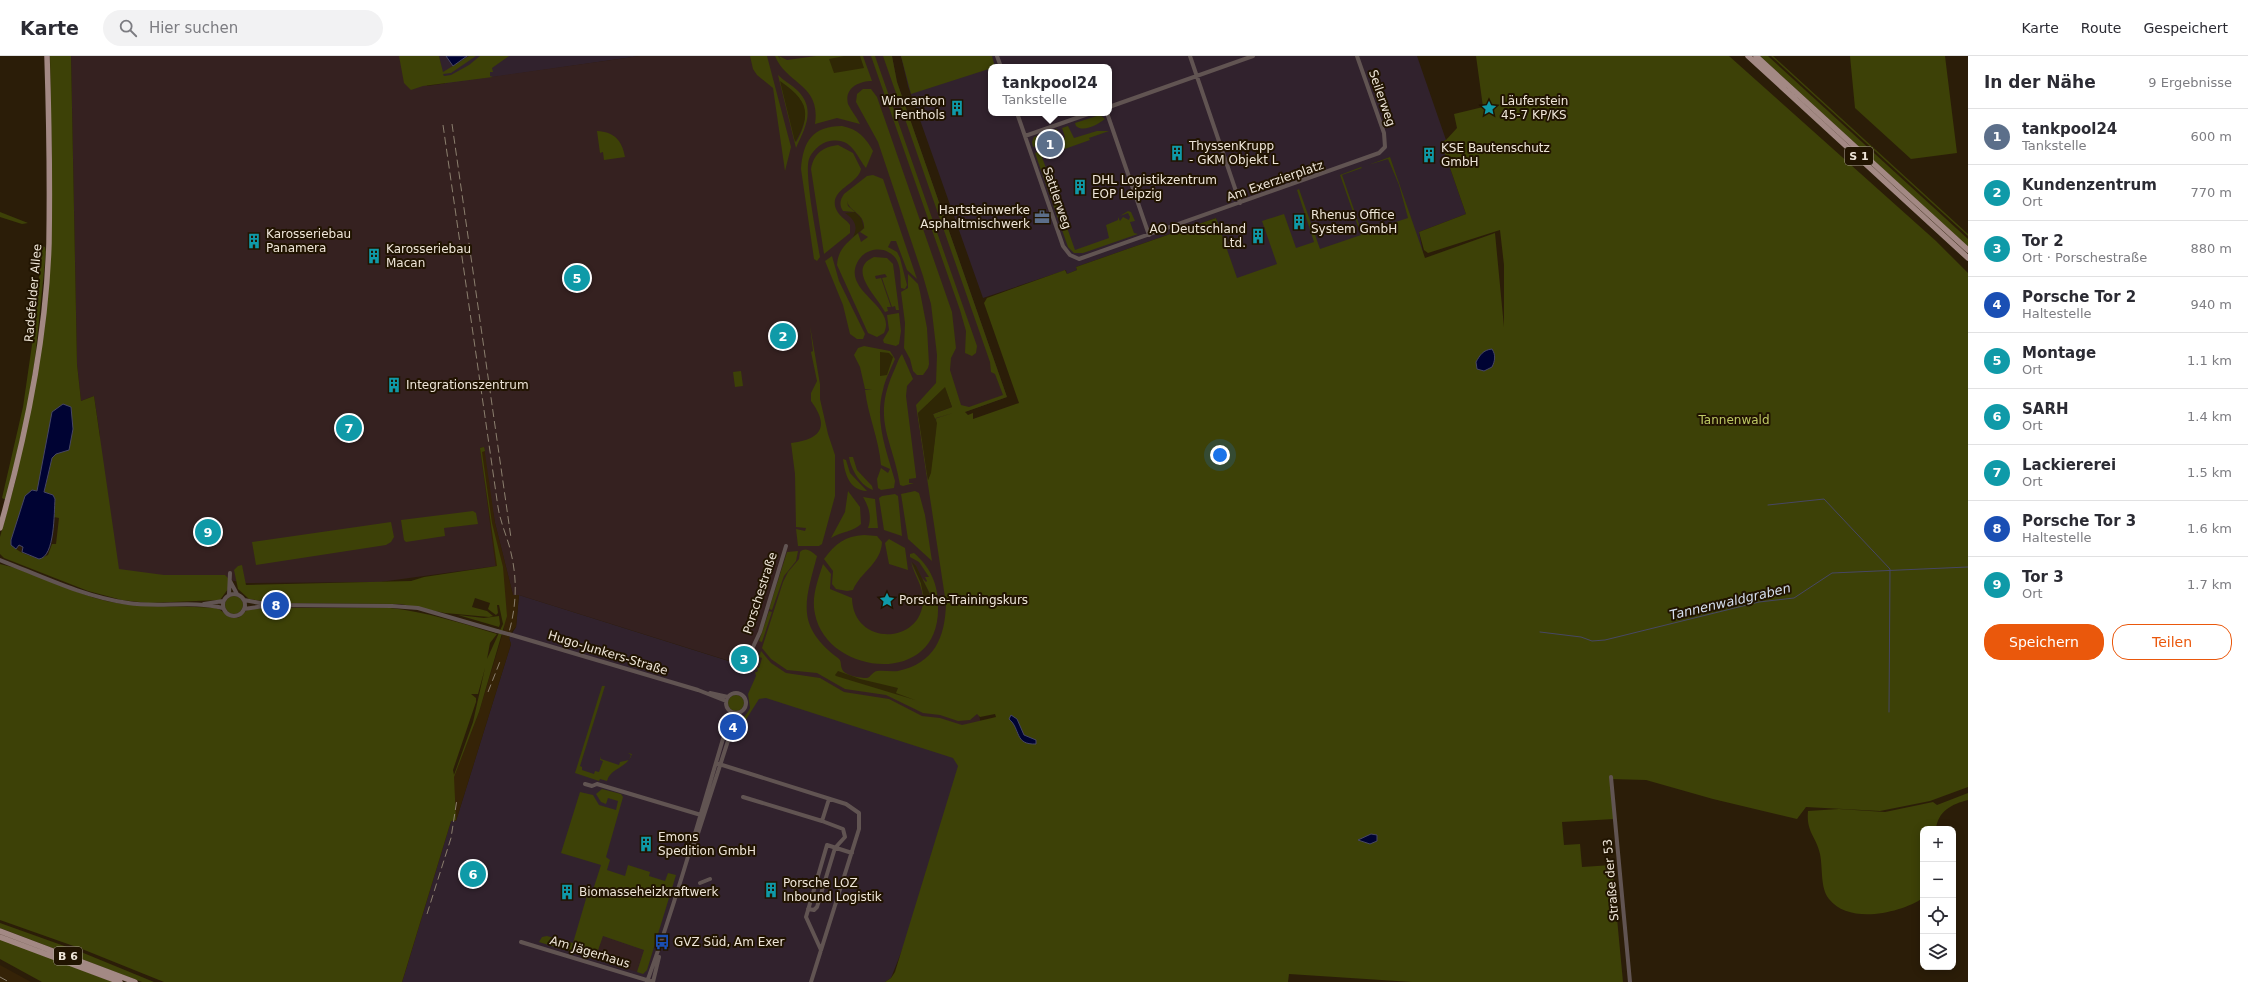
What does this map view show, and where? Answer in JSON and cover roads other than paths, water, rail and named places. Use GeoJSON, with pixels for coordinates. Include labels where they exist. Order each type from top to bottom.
{"type":"FeatureCollection","features":[{"type":"Feature","properties":{"kind":"main road","name":"Radefelder Allee"},"geometry":{"type":"LineString","coordinates":[[0,528],[23,439],[36,372],[44,309],[48,244],[49,126],[47,56]]}},
{"type":"Feature","properties":{"kind":"main road","name":"S 1"},"geometry":{"type":"LineString","coordinates":[[1748,56],[1968,258]]}},
{"type":"Feature","properties":{"kind":"main road","name":"S 1"},"geometry":{"type":"LineString","coordinates":[[1756,56],[1968,250]]}},
{"type":"Feature","properties":{"kind":"main road","name":"B 6"},"geometry":{"type":"LineString","coordinates":[[0,931],[135,982]]}},
{"type":"Feature","properties":{"kind":"main road","name":"B 6"},"geometry":{"type":"LineString","coordinates":[[0,936],[120,982]]}},
{"type":"Feature","properties":{"kind":"street"},"geometry":{"type":"LineString","coordinates":[[1190,56],[1240,203]]}},
{"type":"Feature","properties":{"kind":"street"},"geometry":{"type":"LineString","coordinates":[[1112,106],[1253,56]]}},
{"type":"Feature","properties":{"kind":"street","name":"Seilerweg"},"geometry":{"type":"LineString","coordinates":[[1357,56],[1384,133],[1385,147]]}},
{"type":"Feature","properties":{"kind":"street","name":"Sattlerweg"},"geometry":{"type":"LineString","coordinates":[[1018,116],[1063,246],[1070,255],[1079,259]]}},
{"type":"Feature","properties":{"kind":"street"},"geometry":{"type":"LineString","coordinates":[[1025,136],[1082,116]]}},
{"type":"Feature","properties":{"kind":"street"},"geometry":{"type":"LineString","coordinates":[[1108,116],[1149,235]]}},
{"type":"Feature","properties":{"kind":"street","name":"Am Exerzierplatz"},"geometry":{"type":"LineString","coordinates":[[1079,259],[1371,158],[1385,147]]}},
{"type":"Feature","properties":{"kind":"street","name":"Porschestraße"},"geometry":{"type":"LineString","coordinates":[[753,647],[760,632],[786,546]]}},
{"type":"Feature","properties":{"kind":"street"},"geometry":{"type":"LineString","coordinates":[[0,560],[105,599],[147,605],[198,605],[223,608]]}},
{"type":"Feature","properties":{"kind":"street"},"geometry":{"type":"LineString","coordinates":[[198,605],[223,601],[229,594],[230,573]]}},
{"type":"Feature","properties":{"kind":"street"},"geometry":{"type":"LineString","coordinates":[[230,581],[237,594],[244,600],[271,605]]}},
{"type":"Feature","properties":{"kind":"street"},"geometry":{"type":"LineString","coordinates":[[229,594],[237,594]]}},
{"type":"Feature","properties":{"kind":"street"},"geometry":{"type":"LineString","coordinates":[[223,601],[223,608],[227,614],[233,616],[240,614],[244,609],[244,600]]}},
{"type":"Feature","properties":{"kind":"street"},"geometry":{"type":"LineString","coordinates":[[244,609],[271,605]]}},
{"type":"Feature","properties":{"kind":"street","name":"Hugo-Junkers-Straße"},"geometry":{"type":"LineString","coordinates":[[271,605],[392,606],[418,608],[698,690],[728,697]]}},
{"type":"Feature","properties":{"kind":"street","name":"Hugo-Junkers-Straße"},"geometry":{"type":"LineString","coordinates":[[698,690],[726,701]]}},
{"type":"Feature","properties":{"kind":"street"},"geometry":{"type":"LineString","coordinates":[[648,981],[705,816],[737,713],[745,708],[745,699],[738,693],[728,697],[726,701],[727,708],[731,712],[737,713]]}},
{"type":"Feature","properties":{"kind":"street"},"geometry":{"type":"LineString","coordinates":[[682,881],[700,814],[731,712]]}},
{"type":"Feature","properties":{"kind":"street"},"geometry":{"type":"LineString","coordinates":[[716,763],[829,798],[854,808],[860,813],[859,829],[811,982]]}},
{"type":"Feature","properties":{"kind":"street","name":"Straße der 53"},"geometry":{"type":"LineString","coordinates":[[1611,777],[1630,982]]}},
{"type":"Feature","properties":{"kind":"street"},"geometry":{"type":"LineString","coordinates":[[585,784],[592,786],[597,784],[705,816]]}},
{"type":"Feature","properties":{"kind":"street"},"geometry":{"type":"LineString","coordinates":[[742,797],[840,827],[844,832],[844,840],[835,848],[817,907],[814,910],[808,909]]}},
{"type":"Feature","properties":{"kind":"street"},"geometry":{"type":"LineString","coordinates":[[822,822],[829,798]]}},
{"type":"Feature","properties":{"kind":"street"},"geometry":{"type":"LineString","coordinates":[[821,950],[806,920],[827,845],[852,853]]}},
{"type":"Feature","properties":{"kind":"street"},"geometry":{"type":"LineString","coordinates":[[700,883],[710,879]]}},
{"type":"Feature","properties":{"kind":"street","name":"Am Jägerhaus"},"geometry":{"type":"LineString","coordinates":[[521,942],[653,982]]}},
{"type":"Feature","properties":{"kind":"street"},"geometry":{"type":"LineString","coordinates":[[653,982],[662,942]]}},
{"type":"Feature","properties":{"kind":"waterway"},"geometry":{"type":"LineString","coordinates":[[1768,505],[1824,499],[1890,569],[1889,712]]}},
{"type":"Feature","properties":{"kind":"waterway","name":"Tannenwaldgraben"},"geometry":{"type":"LineString","coordinates":[[1540,632],[1581,637],[1592,641],[1605,640],[1759,602],[1794,598],[1832,573],[1968,567]]}},
{"type":"Feature","properties":{"kind":"railway"},"geometry":{"type":"LineString","coordinates":[[452,124],[511,538]]}},
{"type":"Feature","properties":{"kind":"railway"},"geometry":{"type":"LineString","coordinates":[[443,125],[498,507],[514,568],[515,602],[508,636]]}},
{"type":"Feature","properties":{"kind":"railway"},"geometry":{"type":"LineString","coordinates":[[488,692],[501,659]]}},
{"type":"Feature","properties":{"kind":"railway"},"geometry":{"type":"LineString","coordinates":[[427,914],[451,838],[457,799]]}},
{"type":"Feature","properties":{"kind":"railway"},"geometry":{"type":"LineString","coordinates":[[0,977],[9,982]]}},
{"type":"Feature","properties":{"kind":"place","name":"Wincanton Fenthols"},"geometry":{"type":"Point","coordinates":[957,108]}},
{"type":"Feature","properties":{"kind":"place","name":"Läuferstein 45-7 KP/KS"},"geometry":{"type":"Point","coordinates":[1489,108]}},
{"type":"Feature","properties":{"kind":"place","name":"tankpool24"},"geometry":{"type":"Point","coordinates":[1050,144]}},
{"type":"Feature","properties":{"kind":"place","name":"ThyssenKrupp - GKM Objekt L"},"geometry":{"type":"Point","coordinates":[1177,153]}},
{"type":"Feature","properties":{"kind":"place","name":"KSE Bautenschutz GmbH"},"geometry":{"type":"Point","coordinates":[1429,155]}},
{"type":"Feature","properties":{"kind":"place","name":"DHL Logistikzentrum EOP Leipzig"},"geometry":{"type":"Point","coordinates":[1080,187]}},
{"type":"Feature","properties":{"kind":"place","name":"Hartsteinwerke Asphaltmischwerk"},"geometry":{"type":"Point","coordinates":[1042,217]}},
{"type":"Feature","properties":{"kind":"place","name":"Rhenus Office System GmbH"},"geometry":{"type":"Point","coordinates":[1299,222]}},
{"type":"Feature","properties":{"kind":"place","name":"AO Deutschland Ltd."},"geometry":{"type":"Point","coordinates":[1258,236]}},
{"type":"Feature","properties":{"kind":"place","name":"Karosseriebau Panamera"},"geometry":{"type":"Point","coordinates":[254,241]}},
{"type":"Feature","properties":{"kind":"place","name":"Karosseriebau Macan"},"geometry":{"type":"Point","coordinates":[374,256]}},
{"type":"Feature","properties":{"kind":"place","name":"Montage"},"geometry":{"type":"Point","coordinates":[577,278]}},
{"type":"Feature","properties":{"kind":"place","name":"Kundenzentrum"},"geometry":{"type":"Point","coordinates":[783,336]}},
{"type":"Feature","properties":{"kind":"place","name":"Integrationszentrum"},"geometry":{"type":"Point","coordinates":[394,385]}},
{"type":"Feature","properties":{"kind":"place","name":"Lackiererei"},"geometry":{"type":"Point","coordinates":[349,428]}},
{"type":"Feature","properties":{"kind":"place","name":"Tor 3"},"geometry":{"type":"Point","coordinates":[208,532]}},
{"type":"Feature","properties":{"kind":"place","name":"Porsche-Trainingskurs"},"geometry":{"type":"Point","coordinates":[887,600]}},
{"type":"Feature","properties":{"kind":"place","name":"Porsche Tor 3"},"geometry":{"type":"Point","coordinates":[276,605]}},
{"type":"Feature","properties":{"kind":"place","name":"Tor 2"},"geometry":{"type":"Point","coordinates":[744,659]}},
{"type":"Feature","properties":{"kind":"place","name":"Porsche Tor 2"},"geometry":{"type":"Point","coordinates":[733,727]}},
{"type":"Feature","properties":{"kind":"place","name":"Emons Spedition GmbH"},"geometry":{"type":"Point","coordinates":[646,844]}},
{"type":"Feature","properties":{"kind":"place","name":"SARH"},"geometry":{"type":"Point","coordinates":[473,874]}},
{"type":"Feature","properties":{"kind":"place","name":"Porsche LOZ Inbound Logistik"},"geometry":{"type":"Point","coordinates":[771,890]}},
{"type":"Feature","properties":{"kind":"place","name":"Biomasseheizkraftwerk"},"geometry":{"type":"Point","coordinates":[567,892]}},
{"type":"Feature","properties":{"kind":"place","name":"GVZ Süd, Am Exer"},"geometry":{"type":"Point","coordinates":[662,942]}},
{"type":"Feature","properties":{"kind":"park label","name":"Tannenwald"},"geometry":{"type":"Point","coordinates":[1734,420]}}]}
